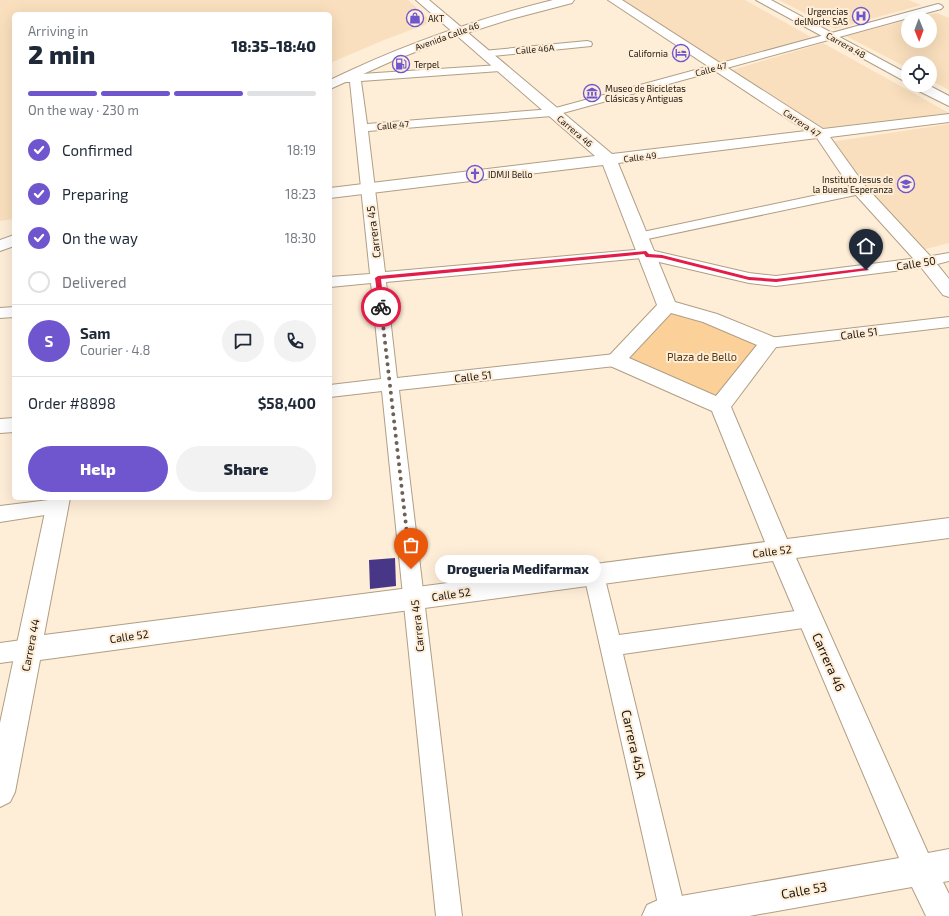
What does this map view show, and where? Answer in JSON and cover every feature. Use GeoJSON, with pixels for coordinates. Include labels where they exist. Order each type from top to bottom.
{"type":"FeatureCollection","features":[{"type":"Feature","properties":{"kind":"street","name":"Carrera 46"},"geometry":{"type":"LineString","coordinates":[[422,0],[483,54],[609,160],[667,306]]}},
{"type":"Feature","properties":{"kind":"street","name":"Avenida Calle 46"},"geometry":{"type":"LineString","coordinates":[[334,80],[355,76],[434,40],[454,29],[538,0]]}},
{"type":"Feature","properties":{"kind":"street","name":"Avenida Calle 46"},"geometry":{"type":"LineString","coordinates":[[334,80],[400,42],[568,0]]}},
{"type":"Feature","properties":{"kind":"street","name":"Carrera 47"},"geometry":{"type":"LineString","coordinates":[[614,0],[821,134],[860,190],[926,262],[949,291]]}},
{"type":"Feature","properties":{"kind":"street","name":"Carrera 48"},"geometry":{"type":"LineString","coordinates":[[762,0],[901,75]]}},
{"type":"Feature","properties":{"kind":"street"},"geometry":{"type":"LineString","coordinates":[[924,0],[949,12]]}},
{"type":"Feature","properties":{"kind":"street","name":"Calle 47"},"geometry":{"type":"LineString","coordinates":[[361,128],[552,112],[938,7]]}},
{"type":"Feature","properties":{"kind":"street","name":"Calle 46A"},"geometry":{"type":"LineString","coordinates":[[483,54],[587,44]]}},
{"type":"Feature","properties":{"kind":"street"},"geometry":{"type":"LineString","coordinates":[[355,76],[500,68]]}},
{"type":"Feature","properties":{"kind":"street","name":"Carrera 45"},"geometry":{"type":"LineString","coordinates":[[355,76],[449,916]]}},
{"type":"Feature","properties":{"kind":"street"},"geometry":{"type":"LineString","coordinates":[[931,92],[949,102]]}},
{"type":"Feature","properties":{"kind":"street","name":"Calle 49"},"geometry":{"type":"LineString","coordinates":[[332,193],[949,118]]}},
{"type":"Feature","properties":{"kind":"street","name":"Calle 50"},"geometry":{"type":"LineString","coordinates":[[332,282],[644,248],[860,190]]}},
{"type":"Feature","properties":{"kind":"street"},"geometry":{"type":"LineString","coordinates":[[0,246],[12,241]]}},
{"type":"Feature","properties":{"kind":"street","name":"Calle 50"},"geometry":{"type":"LineString","coordinates":[[644,248],[662,257],[749,278],[776,281],[926,262],[949,257]]}},
{"type":"Feature","properties":{"kind":"street"},"geometry":{"type":"LineString","coordinates":[[0,261],[12,256]]}},
{"type":"Feature","properties":{"kind":"street"},"geometry":{"type":"LineString","coordinates":[[615,360],[667,306]]}},
{"type":"Feature","properties":{"kind":"street","name":"Calle 51"},"geometry":{"type":"LineString","coordinates":[[667,306],[710,318],[769,343],[949,322]]}},
{"type":"Feature","properties":{"kind":"street"},"geometry":{"type":"LineString","coordinates":[[0,313],[12,312]]}},
{"type":"Feature","properties":{"kind":"street"},"geometry":{"type":"LineString","coordinates":[[720,406],[769,343]]}},
{"type":"Feature","properties":{"kind":"street","name":"Calle 51"},"geometry":{"type":"LineString","coordinates":[[332,391],[615,360],[720,406]]}},
{"type":"Feature","properties":{"kind":"street","name":"Carrera 46"},"geometry":{"type":"LineString","coordinates":[[720,406],[810,618],[935,867],[943,916]]}},
{"type":"Feature","properties":{"kind":"street"},"geometry":{"type":"LineString","coordinates":[[0,426],[12,425]]}},
{"type":"Feature","properties":{"kind":"street"},"geometry":{"type":"LineString","coordinates":[[0,514],[58,503]]}},
{"type":"Feature","properties":{"kind":"street","name":"Carrera 44"},"geometry":{"type":"LineString","coordinates":[[0,792],[58,503]]}},
{"type":"Feature","properties":{"kind":"street","name":"Calle 52"},"geometry":{"type":"LineString","coordinates":[[0,653],[949,528]]}},
{"type":"Feature","properties":{"kind":"street","name":"Carrera 45A"},"geometry":{"type":"LineString","coordinates":[[594,574],[611,646],[666,915]]}},
{"type":"Feature","properties":{"kind":"street"},"geometry":{"type":"LineString","coordinates":[[611,646],[810,618]]}},
{"type":"Feature","properties":{"kind":"street","name":"Calle 53"},"geometry":{"type":"LineString","coordinates":[[666,915],[935,867]]}},
{"type":"Feature","properties":{"kind":"shaded area"},"geometry":{"type":"Polygon","coordinates":[[[0,0],[408,0],[432,22],[332,62],[332,12],[12,12],[12,219],[0,221],[0,0]]]}},
{"type":"Feature","properties":{"kind":"shaded area"},"geometry":{"type":"Polygon","coordinates":[[[622,0],[745,0],[811,37],[720,62],[622,0]]]}},
{"type":"Feature","properties":{"kind":"shaded area"},"geometry":{"type":"Polygon","coordinates":[[[779,0],[909,0],[921,5],[835,29],[779,0]]]}},
{"type":"Feature","properties":{"kind":"shaded area"},"geometry":{"type":"Polygon","coordinates":[[[937,13],[949,18],[949,90],[937,84],[937,56],[901,56],[901,64],[846,36],[901,22],[901,48],[937,48],[937,13]]]}},
{"type":"Feature","properties":{"kind":"shaded area"},"geometry":{"type":"Polygon","coordinates":[[[823,43],[901,86],[901,92],[911,92],[949,113],[822,128],[732,70],[823,43]]]}},
{"type":"Feature","properties":{"kind":"shaded area","name":"Instituto Jesus de la Buena Esperanza"},"geometry":{"type":"Polygon","coordinates":[[[949,124],[949,243],[922,250],[897,226],[830,142],[949,124]]]}},
{"type":"Feature","properties":{"kind":"green space","name":"Plaza de Bello"},"geometry":{"type":"Polygon","coordinates":[[[670,310],[707,322],[759,345],[717,399],[624,359],[670,310]]]}},
{"type":"Feature","properties":{"kind":"building"},"geometry":{"type":"Polygon","coordinates":[[[395,558],[396,586],[370,589],[369,560],[395,558]]]}},
{"type":"Feature","properties":{"kind":"way so far"},"geometry":{"type":"LineString","coordinates":[[381,307],[411,569]]}},
{"type":"Feature","properties":{"kind":"place","name":"Urgencias delNorte SAS"},"geometry":{"type":"Point","coordinates":[861,16]}},
{"type":"Feature","properties":{"kind":"place","name":"AKT"},"geometry":{"type":"Point","coordinates":[415,18]}},
{"type":"Feature","properties":{"kind":"place","name":"California"},"geometry":{"type":"Point","coordinates":[681,53]}},
{"type":"Feature","properties":{"kind":"place","name":"Terpel"},"geometry":{"type":"Point","coordinates":[401,64]}},
{"type":"Feature","properties":{"kind":"place","name":"Museo de Bicicletas Clásicas y Antiguas"},"geometry":{"type":"Point","coordinates":[592,93]}},
{"type":"Feature","properties":{"kind":"place","name":"IDMJI Bello"},"geometry":{"type":"Point","coordinates":[475,174]}},
{"type":"Feature","properties":{"kind":"place","name":"Instituto Jesus de la Buena Esperanza"},"geometry":{"type":"Point","coordinates":[906,184]}},
{"type":"Feature","properties":{"kind":"place","name":"Drogueria Medifarmax"},"geometry":{"type":"Point","coordinates":[411,569]}},
{"type":"Feature","properties":{"kind":"route"},"geometry":{"type":"LineString","coordinates":[[381,307],[378,278],[626,254],[646,253],[646,255],[662,257],[749,278],[776,281],[866,270]]}}]}
